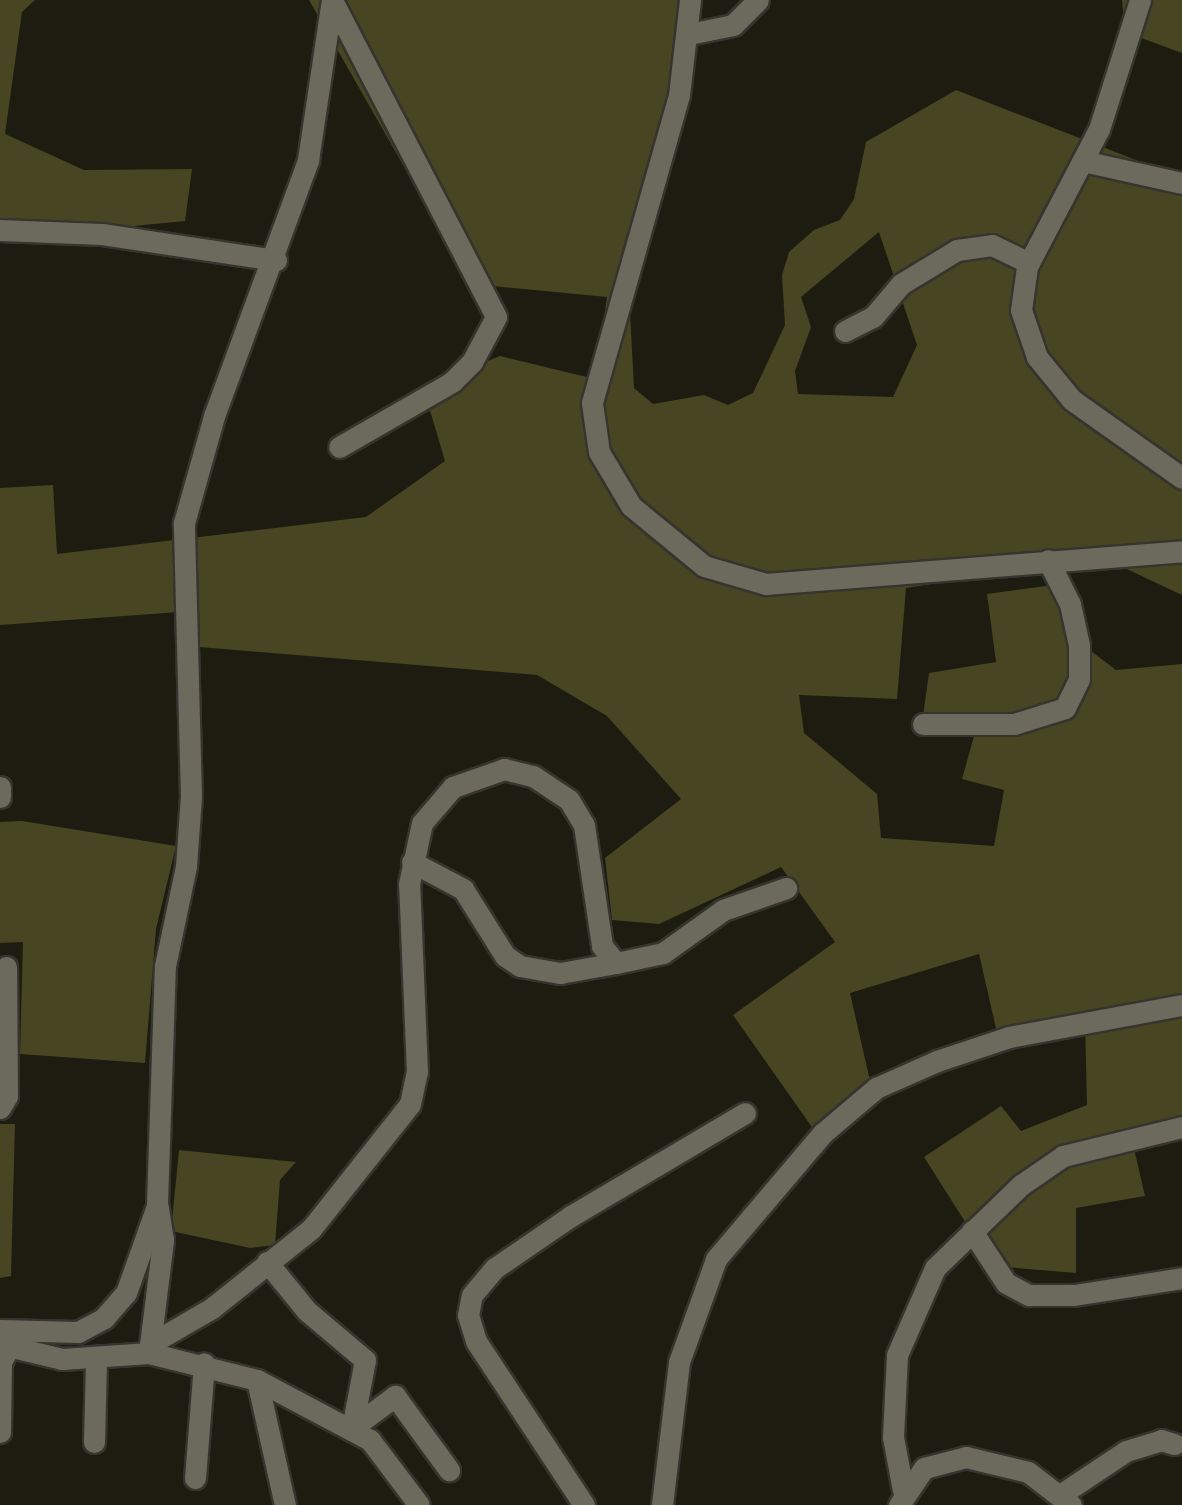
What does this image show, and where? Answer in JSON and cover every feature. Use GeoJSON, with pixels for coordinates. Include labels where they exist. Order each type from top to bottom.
{"type":"FeatureCollection","features":[{"type":"Feature","properties":{"kind":"street"},"geometry":{"type":"LineString","coordinates":[[690,0],[689,34],[660,174],[592,403],[596,445],[617,489],[657,531],[704,566],[765,584],[1182,551]]}},
{"type":"Feature","properties":{"kind":"street"},"geometry":{"type":"LineString","coordinates":[[689,34],[733,25],[758,0]]}},
{"type":"Feature","properties":{"kind":"street"},"geometry":{"type":"LineString","coordinates":[[1140,0],[1115,88],[1083,161],[1029,263],[1023,323],[1046,370],[1090,415],[1182,478]]}},
{"type":"Feature","properties":{"kind":"street"},"geometry":{"type":"LineString","coordinates":[[150,1348],[162,1255],[157,1204],[165,966],[186,866],[191,797],[184,523],[214,416],[276,260],[316,127],[333,2]]}},
{"type":"Feature","properties":{"kind":"street"},"geometry":{"type":"LineString","coordinates":[[333,2],[496,317],[472,362],[452,382],[339,447]]}},
{"type":"Feature","properties":{"kind":"street"},"geometry":{"type":"LineString","coordinates":[[1083,161],[1182,183]]}},
{"type":"Feature","properties":{"kind":"street"},"geometry":{"type":"LineString","coordinates":[[0,230],[102,234],[276,260]]}},
{"type":"Feature","properties":{"kind":"street"},"geometry":{"type":"LineString","coordinates":[[845,331],[873,317],[901,284],[957,250],[992,245],[1029,263]]}},
{"type":"Feature","properties":{"kind":"street"},"geometry":{"type":"LineString","coordinates":[[923,724],[1032,722],[1065,708],[1080,679],[1079,645],[1070,604],[1048,560]]}},
{"type":"Feature","properties":{"kind":"street"},"geometry":{"type":"LineString","coordinates":[[3,1341],[96,1361],[150,1348],[187,1326],[311,1229],[413,1096],[412,862],[429,810],[453,787],[487,771],[533,776],[561,792],[582,819],[602,946],[616,963]]}},
{"type":"Feature","properties":{"kind":"street"},"geometry":{"type":"LineString","coordinates":[[0,786],[0,797]]}},
{"type":"Feature","properties":{"kind":"street"},"geometry":{"type":"LineString","coordinates":[[412,862],[463,890],[505,956],[520,966],[560,973],[663,953],[723,910],[786,888]]}},
{"type":"Feature","properties":{"kind":"street"},"geometry":{"type":"LineString","coordinates":[[0,1108],[7,1096],[6,967]]}},
{"type":"Feature","properties":{"kind":"street"},"geometry":{"type":"LineString","coordinates":[[662,1505],[679,1362],[712,1267],[731,1236],[823,1133],[876,1088],[937,1061],[1009,1037],[1182,1005]]}},
{"type":"Feature","properties":{"kind":"street"},"geometry":{"type":"LineString","coordinates":[[584,1505],[476,1341],[468,1315],[472,1295],[495,1268],[571,1216],[745,1112]]}},
{"type":"Feature","properties":{"kind":"street"},"geometry":{"type":"LineString","coordinates":[[901,1498],[893,1437],[897,1355],[924,1285],[972,1231],[1063,1156],[1182,1127]]}},
{"type":"Feature","properties":{"kind":"street"},"geometry":{"type":"LineString","coordinates":[[3,1341],[78,1332],[104,1318],[129,1286],[157,1204]]}},
{"type":"Feature","properties":{"kind":"street"},"geometry":{"type":"LineString","coordinates":[[972,1231],[1006,1283],[1029,1295],[1074,1296],[1182,1278]]}},
{"type":"Feature","properties":{"kind":"street"},"geometry":{"type":"LineString","coordinates":[[267,1262],[300,1304],[365,1360],[352,1428]]}},
{"type":"Feature","properties":{"kind":"street"},"geometry":{"type":"LineString","coordinates":[[0,1432],[3,1341]]}},
{"type":"Feature","properties":{"kind":"street"},"geometry":{"type":"LineString","coordinates":[[150,1348],[257,1380],[352,1428],[370,1440],[419,1505]]}},
{"type":"Feature","properties":{"kind":"street"},"geometry":{"type":"LineString","coordinates":[[94,1442],[96,1361]]}},
{"type":"Feature","properties":{"kind":"street"},"geometry":{"type":"LineString","coordinates":[[195,1478],[204,1363]]}},
{"type":"Feature","properties":{"kind":"street"},"geometry":{"type":"LineString","coordinates":[[257,1380],[285,1505]]}},
{"type":"Feature","properties":{"kind":"street"},"geometry":{"type":"LineString","coordinates":[[352,1428],[396,1396],[449,1470]]}},
{"type":"Feature","properties":{"kind":"street"},"geometry":{"type":"LineString","coordinates":[[901,1498],[924,1468],[966,1457],[1028,1472],[1065,1500],[1126,1451],[1161,1440],[1174,1444]]}},
{"type":"Feature","properties":{"kind":"shaded area"},"geometry":{"type":"Polygon","coordinates":[[[0,0],[35,0],[22,12],[5,134],[84,170],[192,169],[185,221],[0,239],[0,0]]]}},
{"type":"Feature","properties":{"kind":"shaded area"},"geometry":{"type":"Polygon","coordinates":[[[309,0],[690,0],[679,129],[630,312],[634,388],[653,404],[704,395],[728,405],[753,393],[785,325],[782,275],[789,252],[814,230],[840,220],[854,199],[866,142],[956,90],[1182,178],[1182,595],[1101,557],[906,588],[897,699],[799,695],[804,733],[877,794],[881,838],[994,846],[1004,790],[962,779],[976,729],[922,723],[929,673],[996,662],[987,594],[1069,583],[1075,639],[1116,670],[1182,664],[1182,1125],[1129,1127],[1145,1196],[1076,1208],[1076,1273],[993,1266],[924,1157],[1001,1106],[1021,1131],[1087,1105],[1085,1019],[998,1037],[979,954],[850,993],[873,1094],[821,1140],[733,1015],[835,942],[781,867],[659,924],[612,920],[605,858],[681,799],[607,716],[537,675],[188,646],[179,612],[0,625],[0,488],[53,485],[57,554],[366,517],[445,461],[423,387],[500,356],[595,379],[607,297],[471,284],[309,0]],[[879,232],[801,297],[811,327],[795,371],[798,394],[893,397],[917,345],[879,232]]]}},
{"type":"Feature","properties":{"kind":"shaded area"},"geometry":{"type":"Polygon","coordinates":[[[1122,0],[1182,0],[1182,53],[1125,32],[1122,0]]]}},
{"type":"Feature","properties":{"kind":"shaded area"},"geometry":{"type":"Polygon","coordinates":[[[22,821],[176,846],[156,929],[145,1063],[20,1054],[23,942],[0,943],[0,822],[22,821]]]}},
{"type":"Feature","properties":{"kind":"shaded area"},"geometry":{"type":"Polygon","coordinates":[[[0,1124],[15,1124],[11,1276],[0,1278],[0,1124]]]}},
{"type":"Feature","properties":{"kind":"shaded area"},"geometry":{"type":"Polygon","coordinates":[[[179,1150],[296,1162],[280,1180],[275,1245],[250,1248],[171,1231],[179,1150]]]}}]}
